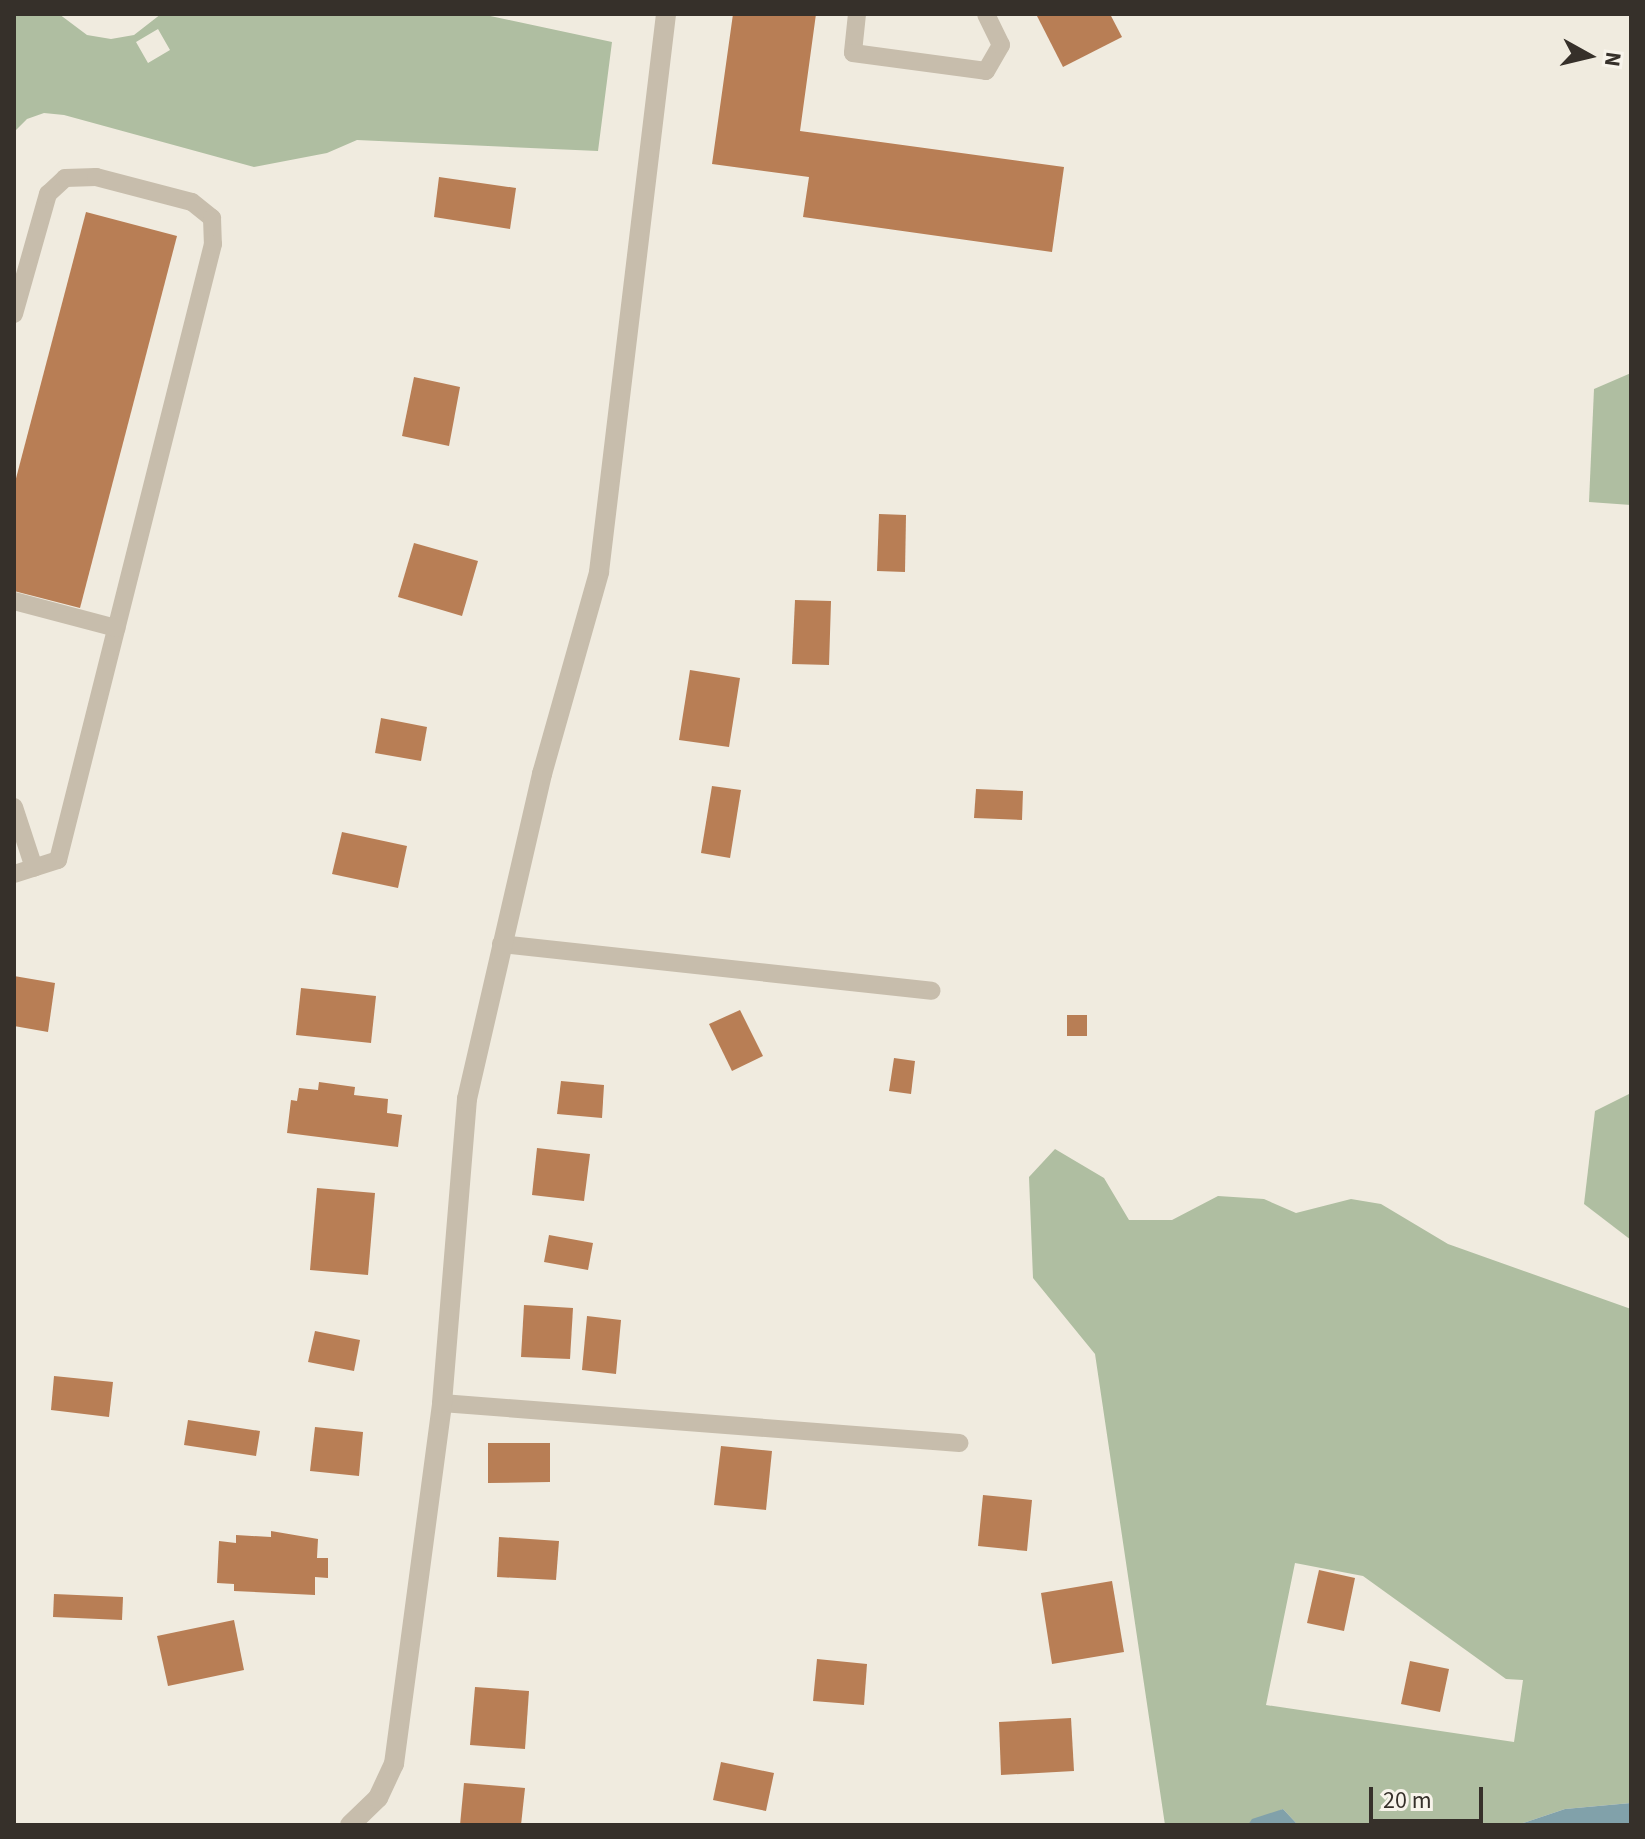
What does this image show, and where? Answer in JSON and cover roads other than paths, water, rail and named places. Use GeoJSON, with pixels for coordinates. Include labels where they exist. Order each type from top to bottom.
{"type":"FeatureCollection","features":[{"type":"Feature","properties":{"kind":"street"},"geometry":{"type":"LineString","coordinates":[[350,1825],[378,1798],[394,1764],[442,1403],[467,1099],[501,944],[599,572],[666,14]]}},
{"type":"Feature","properties":{"kind":"lane"},"geometry":{"type":"LineString","coordinates":[[857,14],[853,53],[986,71],[1001,45],[986,14]]}},
{"type":"Feature","properties":{"kind":"lane"},"geometry":{"type":"LineString","coordinates":[[14,314],[48,194],[65,178],[96,177],[192,202],[212,218],[213,244],[58,860],[14,874]]}},
{"type":"Feature","properties":{"kind":"lane"},"geometry":{"type":"LineString","coordinates":[[14,601],[116,628]]}},
{"type":"Feature","properties":{"kind":"lane"},"geometry":{"type":"LineString","coordinates":[[14,807],[34,868]]}},
{"type":"Feature","properties":{"kind":"lane"},"geometry":{"type":"LineString","coordinates":[[501,944],[931,991]]}},
{"type":"Feature","properties":{"kind":"lane"},"geometry":{"type":"LineString","coordinates":[[442,1403],[959,1443]]}},
{"type":"Feature","properties":{"kind":"water"},"geometry":{"type":"Polygon","coordinates":[[[1631,1803],[1631,1825],[1517,1825],[1565,1809],[1631,1803]]]}},
{"type":"Feature","properties":{"kind":"water"},"geometry":{"type":"Polygon","coordinates":[[[1283,1809],[1298,1825],[1248,1825],[1252,1819],[1283,1809]]]}}]}
